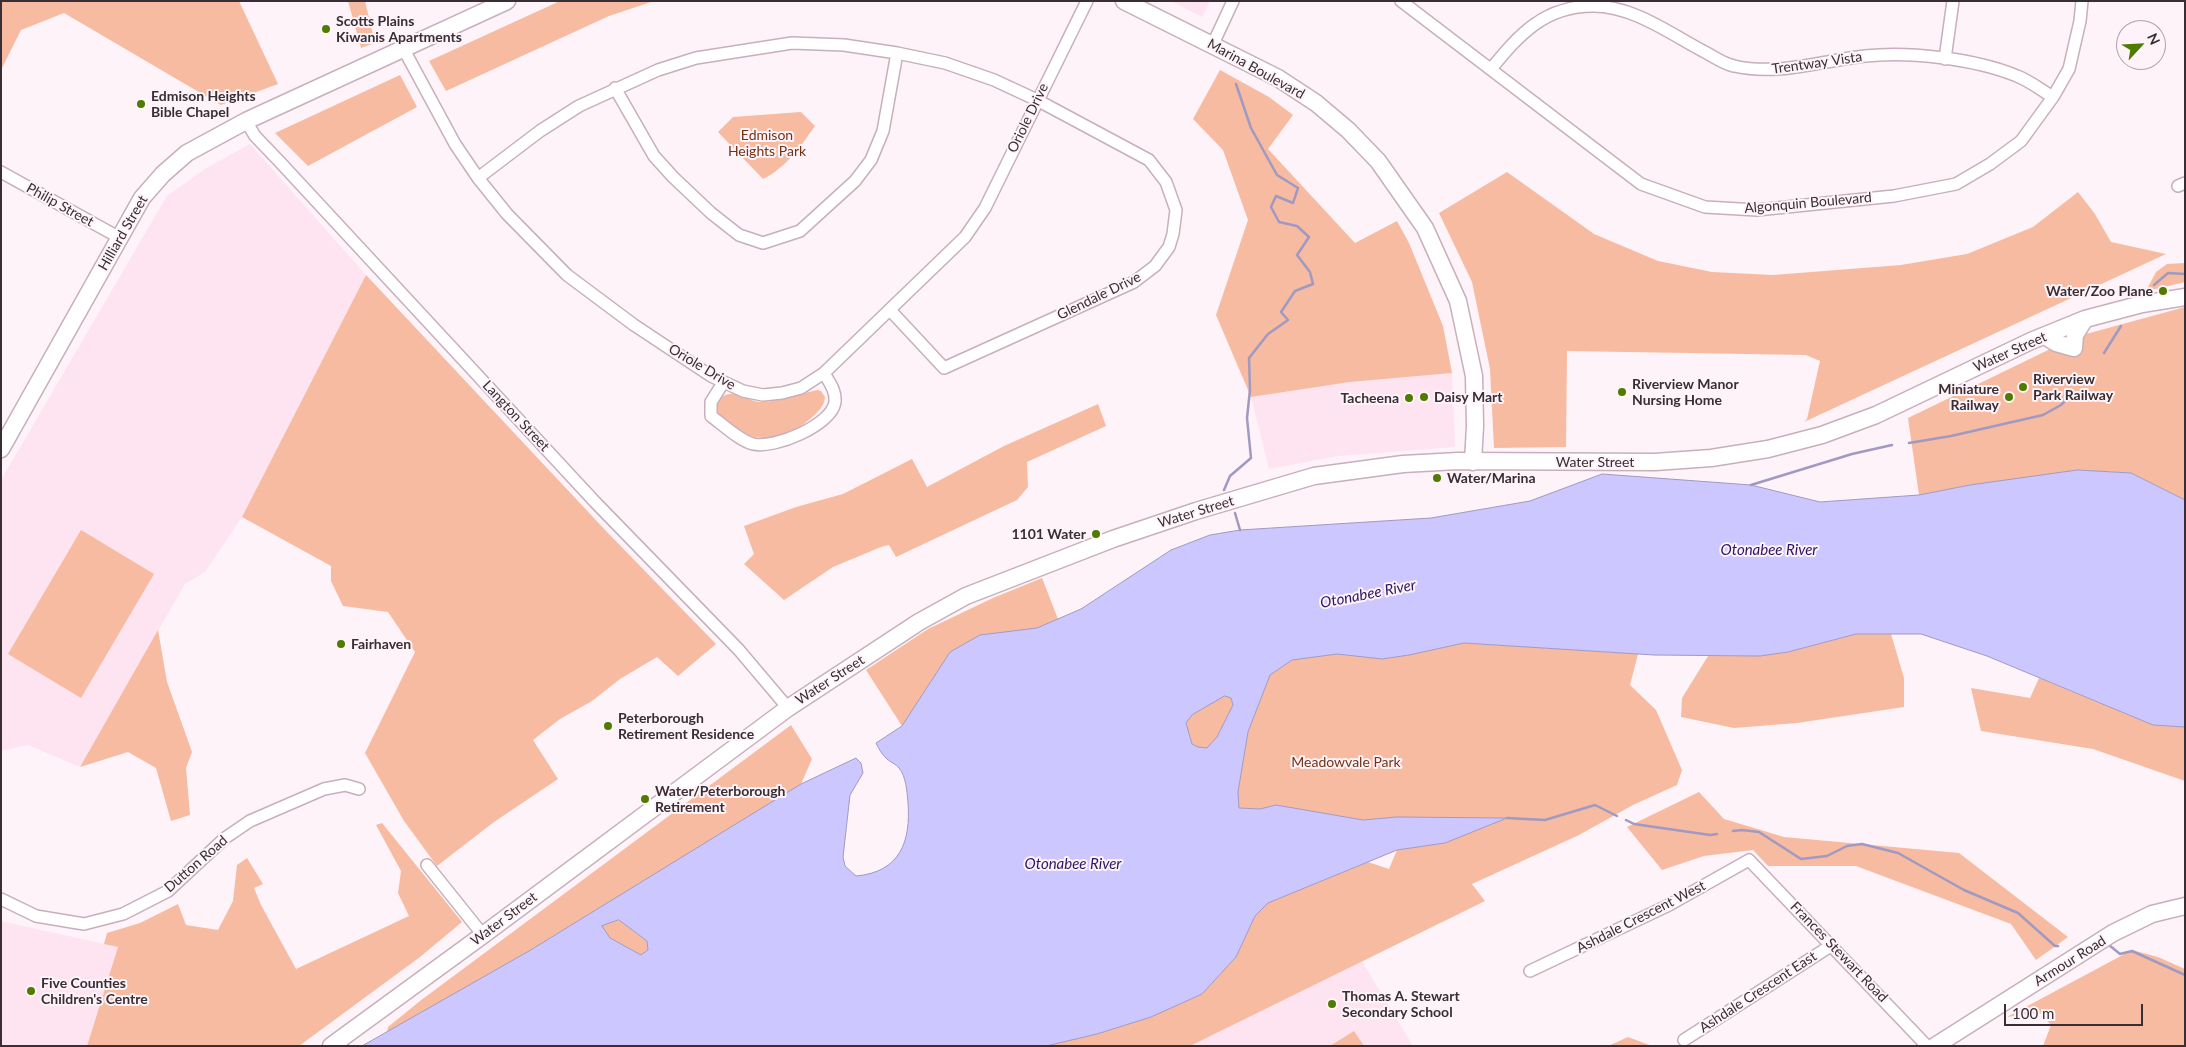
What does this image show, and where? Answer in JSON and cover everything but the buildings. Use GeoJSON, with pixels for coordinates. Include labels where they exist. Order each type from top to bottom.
{"type":"FeatureCollection","features":[{"type":"Feature","properties":{"kind":"main road","name":"Hilliard Street"},"geometry":{"type":"LineString","coordinates":[[1,449],[142,198],[162,174],[187,153],[246,121],[507,1]]}},
{"type":"Feature","properties":{"kind":"main road","name":"Marina Boulevard"},"geometry":{"type":"LineString","coordinates":[[1124,1],[1278,78],[1316,103],[1348,130],[1378,161],[1425,228],[1458,301],[1474,376],[1475,426],[1473,462]]}},
{"type":"Feature","properties":{"kind":"main road","name":"Water Street"},"geometry":{"type":"LineString","coordinates":[[331,1046],[788,708],[919,622],[966,596],[1113,539],[1196,511],[1314,476],[1403,464],[1655,462],[1711,458],[1768,449],[1822,435],[1876,415],[2085,319],[2142,304],[2185,297]]}},
{"type":"Feature","properties":{"kind":"main road"},"geometry":{"type":"LineString","coordinates":[[2045,336],[2056,343],[2074,348],[2075,335],[2085,319]]}},
{"type":"Feature","properties":{"kind":"main road","name":"Armour Road"},"geometry":{"type":"LineString","coordinates":[[1935,1046],[2113,934],[2152,914],[2185,906]]}},
{"type":"Feature","properties":{"kind":"street","name":"Oriole Drive"},"geometry":{"type":"LineString","coordinates":[[403,48],[455,144],[478,178],[507,214],[566,275],[634,325],[723,383],[743,391],[764,396],[801,388],[824,373],[965,237],[985,208],[1087,1]]}},
{"type":"Feature","properties":{"kind":"street"},"geometry":{"type":"LineString","coordinates":[[1213,44],[1233,1]]}},
{"type":"Feature","properties":{"kind":"street","name":"Algonquin Boulevard"},"geometry":{"type":"LineString","coordinates":[[1401,1],[1641,184],[1705,207],[1766,209],[1894,196],[1956,184],[1990,164],[2021,141],[2053,97],[2069,69],[2080,21],[2082,1]]}},
{"type":"Feature","properties":{"kind":"street"},"geometry":{"type":"LineString","coordinates":[[1945,59],[1953,1]]}},
{"type":"Feature","properties":{"kind":"street","name":"Trentway Vista"},"geometry":{"type":"LineString","coordinates":[[1491,69],[1517,38],[1538,21],[1564,10],[1592,6],[1624,10],[1732,66],[1769,71],[1794,69],[1864,56],[1888,55],[1945,59],[1986,66],[2018,76],[2053,97]]}},
{"type":"Feature","properties":{"kind":"street"},"geometry":{"type":"LineString","coordinates":[[478,178],[579,106],[615,88],[658,70],[696,58],[779,44],[844,45],[897,53],[961,69],[994,80],[1037,100]]}},
{"type":"Feature","properties":{"kind":"street"},"geometry":{"type":"LineString","coordinates":[[615,88],[654,156],[673,177],[711,213],[739,235],[763,243],[800,231],[855,181],[871,160],[883,131],[897,53]]}},
{"type":"Feature","properties":{"kind":"street","name":"Glendale Drive"},"geometry":{"type":"LineString","coordinates":[[890,310],[944,368],[1134,282],[1155,266],[1169,247],[1173,234],[1176,210],[1166,182],[1149,160],[1037,100]]}},
{"type":"Feature","properties":{"kind":"street","name":"Langton Street"},"geometry":{"type":"LineString","coordinates":[[246,121],[255,136],[278,161],[595,502],[739,650],[788,708]]}},
{"type":"Feature","properties":{"kind":"street","name":"Philip Street"},"geometry":{"type":"LineString","coordinates":[[1,172],[120,238]]}},
{"type":"Feature","properties":{"kind":"street"},"geometry":{"type":"LineString","coordinates":[[723,383],[711,402],[712,416],[728,429],[754,444],[777,442],[800,436],[822,421],[835,403],[834,390],[824,373]]}},
{"type":"Feature","properties":{"kind":"street","name":"Dutton Road"},"geometry":{"type":"LineString","coordinates":[[1,899],[36,916],[84,924],[123,914],[168,891],[225,838],[250,821],[324,790],[345,785],[359,789]]}},
{"type":"Feature","properties":{"kind":"street","name":"Frances Stewart Road"},"geometry":{"type":"LineString","coordinates":[[1749,860],[1927,1046]]}},
{"type":"Feature","properties":{"kind":"street","name":"Ashdale Crescent West"},"geometry":{"type":"LineString","coordinates":[[1530,971],[1669,905],[1749,860]]}},
{"type":"Feature","properties":{"kind":"street"},"geometry":{"type":"LineString","coordinates":[[427,865],[483,935]]}},
{"type":"Feature","properties":{"kind":"street","name":"Ashdale Crescent East"},"geometry":{"type":"LineString","coordinates":[[1684,1040],[1832,945]]}},
{"type":"Feature","properties":{"kind":"shaded area"},"geometry":{"type":"Polygon","coordinates":[[[1171,1],[1210,1],[1202,17],[1171,1]]]}},
{"type":"Feature","properties":{"kind":"shaded area"},"geometry":{"type":"Polygon","coordinates":[[[250,144],[366,275],[242,517],[205,572],[185,584],[80,767],[28,745],[1,751],[1,480],[167,196],[205,169],[250,144]]]}},
{"type":"Feature","properties":{"kind":"shaded area"},"geometry":{"type":"Polygon","coordinates":[[[1452,373],[1455,447],[1338,456],[1269,469],[1251,397],[1350,382],[1452,373]]]}},
{"type":"Feature","properties":{"kind":"shaded area"},"geometry":{"type":"Polygon","coordinates":[[[1,921],[118,947],[87,1046],[1,1046],[1,921]]]}},
{"type":"Feature","properties":{"kind":"shaded area","name":"Thomas A. Stewart Secondary School"},"geometry":{"type":"Polygon","coordinates":[[[1362,961],[1413,1046],[1190,1046],[1362,961]]]}},
{"type":"Feature","properties":{"kind":"green space"},"geometry":{"type":"Polygon","coordinates":[[[1,1],[239,1],[278,84],[221,105],[64,13],[21,30],[1,70],[1,1]]]}},
{"type":"Feature","properties":{"kind":"green space"},"geometry":{"type":"Polygon","coordinates":[[[348,1],[365,1],[375,43],[361,48],[348,1]]]}},
{"type":"Feature","properties":{"kind":"green space"},"geometry":{"type":"Polygon","coordinates":[[[560,1],[654,1],[609,16],[446,91],[429,61],[560,1]]]}},
{"type":"Feature","properties":{"kind":"green space"},"geometry":{"type":"Polygon","coordinates":[[[1220,70],[1269,97],[1293,115],[1268,149],[1355,243],[1397,221],[1409,243],[1443,326],[1452,373],[1350,382],[1251,397],[1216,315],[1248,220],[1223,150],[1193,119],[1220,70]]]}},
{"type":"Feature","properties":{"kind":"green space"},"geometry":{"type":"Polygon","coordinates":[[[400,75],[417,107],[308,166],[275,133],[400,75]]]}},
{"type":"Feature","properties":{"kind":"green space","name":"Edmison Heights Park"},"geometry":{"type":"Polygon","coordinates":[[[801,112],[815,126],[786,162],[763,179],[718,132],[733,117],[801,112]]]}},
{"type":"Feature","properties":{"kind":"green space"},"geometry":{"type":"Polygon","coordinates":[[[1507,172],[1594,234],[1658,261],[1712,272],[1773,275],[1901,265],[1967,254],[2033,227],[2078,192],[2095,214],[2111,242],[2166,254],[1804,422],[1807,419],[1820,361],[1806,355],[1567,351],[1566,447],[1494,448],[1490,369],[1472,282],[1439,213],[1507,172]]]}},
{"type":"Feature","properties":{"kind":"green space"},"geometry":{"type":"Polygon","coordinates":[[[2185,263],[2185,282],[2156,289],[2147,289],[2156,272],[2167,264],[2185,263]]]}},
{"type":"Feature","properties":{"kind":"green space"},"geometry":{"type":"Polygon","coordinates":[[[366,275],[607,532],[716,644],[678,676],[657,657],[620,679],[592,701],[560,719],[533,740],[558,779],[494,822],[437,866],[404,821],[365,753],[415,652],[388,612],[343,606],[331,581],[331,566],[242,517],[366,275]]]}},
{"type":"Feature","properties":{"kind":"green space"},"geometry":{"type":"Polygon","coordinates":[[[2185,307],[2185,500],[2131,473],[2078,470],[1970,485],[1919,495],[1908,418],[2075,337],[2185,307]]]}},
{"type":"Feature","properties":{"kind":"green space"},"geometry":{"type":"Polygon","coordinates":[[[817,390],[821,391],[825,397],[822,407],[818,412],[798,428],[786,434],[773,437],[761,438],[736,430],[725,422],[715,410],[720,399],[727,394],[767,402],[817,390]]]}},
{"type":"Feature","properties":{"kind":"green space"},"geometry":{"type":"Polygon","coordinates":[[[1098,404],[1106,426],[1027,462],[1028,487],[1017,500],[896,557],[889,545],[881,547],[833,567],[784,600],[744,564],[754,554],[744,526],[796,507],[843,494],[912,459],[927,487],[1004,446],[1098,404]]]}},
{"type":"Feature","properties":{"kind":"green space"},"geometry":{"type":"Polygon","coordinates":[[[81,530],[154,574],[81,698],[8,654],[81,530]]]}},
{"type":"Feature","properties":{"kind":"green space"},"geometry":{"type":"Polygon","coordinates":[[[1042,578],[1058,619],[1037,628],[980,635],[950,652],[902,726],[866,670],[928,629],[993,598],[1042,578]]]}},
{"type":"Feature","properties":{"kind":"green space"},"geometry":{"type":"Polygon","coordinates":[[[158,630],[167,682],[192,752],[186,768],[190,815],[171,821],[156,768],[128,752],[80,767],[158,630]]]}},
{"type":"Feature","properties":{"kind":"green space"},"geometry":{"type":"Polygon","coordinates":[[[1856,634],[1891,634],[1904,678],[1904,707],[1797,723],[1734,728],[1681,717],[1682,698],[1708,656],[1760,656],[1788,652],[1856,634]]]}},
{"type":"Feature","properties":{"kind":"green space","name":"Meadowvale Park"},"geometry":{"type":"Polygon","coordinates":[[[1464,643],[1638,654],[1630,685],[1656,710],[1682,770],[1677,785],[1633,805],[1579,835],[1472,884],[1485,901],[1190,1046],[1046,1046],[1097,1034],[1151,1017],[1202,994],[1236,957],[1255,916],[1268,903],[1368,862],[1389,869],[1397,850],[1445,843],[1505,818],[1397,817],[1363,820],[1276,805],[1260,809],[1239,808],[1238,792],[1248,732],[1270,675],[1292,660],[1337,654],[1382,659],[1464,643]]]}},
{"type":"Feature","properties":{"kind":"green space"},"geometry":{"type":"Polygon","coordinates":[[[2039,678],[2153,725],[2185,727],[2185,781],[2093,749],[1981,731],[1971,688],[2030,698],[2039,678]]]}},
{"type":"Feature","properties":{"kind":"green space"},"geometry":{"type":"Polygon","coordinates":[[[1225,695],[1231,698],[1233,705],[1217,737],[1207,748],[1192,744],[1186,723],[1192,715],[1225,695]]]}},
{"type":"Feature","properties":{"kind":"green space"},"geometry":{"type":"Polygon","coordinates":[[[791,725],[812,759],[801,784],[529,951],[387,1032],[388,1027],[420,1001],[791,725]]]}},
{"type":"Feature","properties":{"kind":"green space"},"geometry":{"type":"Polygon","coordinates":[[[1699,792],[1724,819],[1784,837],[1959,853],[2068,937],[2036,960],[2011,924],[1856,866],[1768,866],[1753,850],[1704,856],[1662,870],[1627,827],[1699,792]]]}},
{"type":"Feature","properties":{"kind":"green space"},"geometry":{"type":"Polygon","coordinates":[[[382,823],[462,922],[420,957],[299,1046],[87,1046],[118,947],[104,944],[107,933],[140,923],[178,904],[186,925],[218,930],[233,901],[237,865],[247,858],[263,884],[254,888],[261,905],[296,969],[409,916],[398,893],[401,871],[376,825],[382,823]]]}},
{"type":"Feature","properties":{"kind":"green space"},"geometry":{"type":"Polygon","coordinates":[[[619,920],[647,941],[648,950],[641,955],[610,938],[601,926],[619,920]]]}},
{"type":"Feature","properties":{"kind":"green space"},"geometry":{"type":"Polygon","coordinates":[[[2132,950],[2158,957],[2185,969],[2185,1046],[2043,1046],[2051,1025],[2040,1013],[2007,1017],[2132,950]]]}},
{"type":"Feature","properties":{"kind":"green space"},"geometry":{"type":"Polygon","coordinates":[[[1354,1031],[1364,1046],[1330,1046],[1354,1031]]]}},
{"type":"Feature","properties":{"kind":"green space"},"geometry":{"type":"Polygon","coordinates":[[[1628,1037],[1652,1046],[1608,1046],[1628,1037]]]}},
{"type":"Feature","properties":{"kind":"water","name":"Otonabee River"},"geometry":{"type":"Polygon","coordinates":[[[2078,470],[2131,473],[2185,500],[2185,727],[2153,725],[1987,656],[1921,634],[1856,634],[1788,652],[1760,656],[1654,655],[1464,643],[1382,659],[1337,654],[1292,660],[1270,675],[1248,732],[1238,792],[1239,808],[1260,809],[1276,805],[1363,820],[1397,817],[1507,818],[1445,843],[1397,850],[1268,903],[1255,916],[1236,957],[1202,994],[1151,1017],[1097,1034],[1046,1046],[362,1046],[529,951],[801,784],[856,758],[861,763],[863,773],[850,795],[843,857],[845,866],[856,876],[883,868],[900,853],[907,830],[908,802],[906,784],[901,771],[884,756],[876,743],[902,726],[950,652],[980,635],[1037,628],[1081,609],[1171,550],[1210,535],[1240,530],[1431,518],[1530,501],[1602,474],[1751,485],[1820,502],[1919,495],[1970,485],[2078,470]],[[1225,696],[1192,715],[1186,723],[1192,744],[1207,748],[1217,737],[1233,705],[1231,698],[1225,696]],[[619,920],[602,926],[610,938],[641,955],[648,950],[647,941],[619,920]]]}},
{"type":"Feature","properties":{"kind":"waterway"},"geometry":{"type":"LineString","coordinates":[[1224,490],[1230,476],[1251,458],[1247,418],[1250,390],[1249,358],[1268,334],[1288,320],[1281,312],[1295,291],[1313,284],[1310,272],[1297,255],[1309,237],[1297,226],[1279,222],[1271,207],[1276,196],[1293,203],[1298,188],[1277,175],[1251,128],[1236,84]]}},
{"type":"Feature","properties":{"kind":"waterway"},"geometry":{"type":"LineString","coordinates":[[2154,285],[2168,273],[2185,274]]}},
{"type":"Feature","properties":{"kind":"waterway"},"geometry":{"type":"LineString","coordinates":[[2104,353],[2121,326]]}},
{"type":"Feature","properties":{"kind":"waterway"},"geometry":{"type":"LineString","coordinates":[[1909,443],[1951,436],[2043,415],[2061,405],[2070,396]]}},
{"type":"Feature","properties":{"kind":"waterway"},"geometry":{"type":"LineString","coordinates":[[1751,485],[1852,454],[1892,445]]}},
{"type":"Feature","properties":{"kind":"waterway"},"geometry":{"type":"LineString","coordinates":[[1235,513],[1240,530]]}},
{"type":"Feature","properties":{"kind":"waterway"},"geometry":{"type":"LineString","coordinates":[[1507,818],[1545,820],[1595,805],[1617,816]]}},
{"type":"Feature","properties":{"kind":"waterway"},"geometry":{"type":"LineString","coordinates":[[1626,820],[1634,824],[1710,835],[1717,834]]}},
{"type":"Feature","properties":{"kind":"waterway"},"geometry":{"type":"LineString","coordinates":[[1733,831],[1759,832],[1801,859],[1827,856],[1847,846],[1862,844],[1898,853],[1964,890],[2018,913],[2055,946],[2058,946]]}},
{"type":"Feature","properties":{"kind":"waterway"},"geometry":{"type":"LineString","coordinates":[[2109,945],[2120,954],[2132,951],[2185,975]]}},
{"type":"Feature","properties":{"kind":"place","name":"Scotts Plains Kiwanis Apartments"},"geometry":{"type":"Point","coordinates":[326,29]}},
{"type":"Feature","properties":{"kind":"place","name":"Edmison Heights Bible Chapel"},"geometry":{"type":"Point","coordinates":[141,104]}},
{"type":"Feature","properties":{"kind":"place","name":"Water/Zoo Plane"},"geometry":{"type":"Point","coordinates":[2163,291]}},
{"type":"Feature","properties":{"kind":"place","name":"Riverview Park Railway"},"geometry":{"type":"Point","coordinates":[2023,387]}},
{"type":"Feature","properties":{"kind":"place","name":"Riverview Manor Nursing Home"},"geometry":{"type":"Point","coordinates":[1622,392]}},
{"type":"Feature","properties":{"kind":"place","name":"Daisy Mart"},"geometry":{"type":"Point","coordinates":[1424,397]}},
{"type":"Feature","properties":{"kind":"place","name":"Miniature Railway"},"geometry":{"type":"Point","coordinates":[2009,397]}},
{"type":"Feature","properties":{"kind":"place","name":"Tacheena"},"geometry":{"type":"Point","coordinates":[1409,398]}},
{"type":"Feature","properties":{"kind":"place","name":"Water/Marina"},"geometry":{"type":"Point","coordinates":[1437,478]}},
{"type":"Feature","properties":{"kind":"place","name":"1101 Water"},"geometry":{"type":"Point","coordinates":[1096,534]}},
{"type":"Feature","properties":{"kind":"place","name":"Fairhaven"},"geometry":{"type":"Point","coordinates":[341,644]}},
{"type":"Feature","properties":{"kind":"place","name":"Peterborough Retirement Residence"},"geometry":{"type":"Point","coordinates":[608,726]}},
{"type":"Feature","properties":{"kind":"place","name":"Water/Peterborough Retirement"},"geometry":{"type":"Point","coordinates":[645,799]}},
{"type":"Feature","properties":{"kind":"place","name":"Five Counties Children's Centre"},"geometry":{"type":"Point","coordinates":[31,991]}},
{"type":"Feature","properties":{"kind":"place","name":"Thomas A. Stewart Secondary School"},"geometry":{"type":"Point","coordinates":[1332,1004]}}]}
